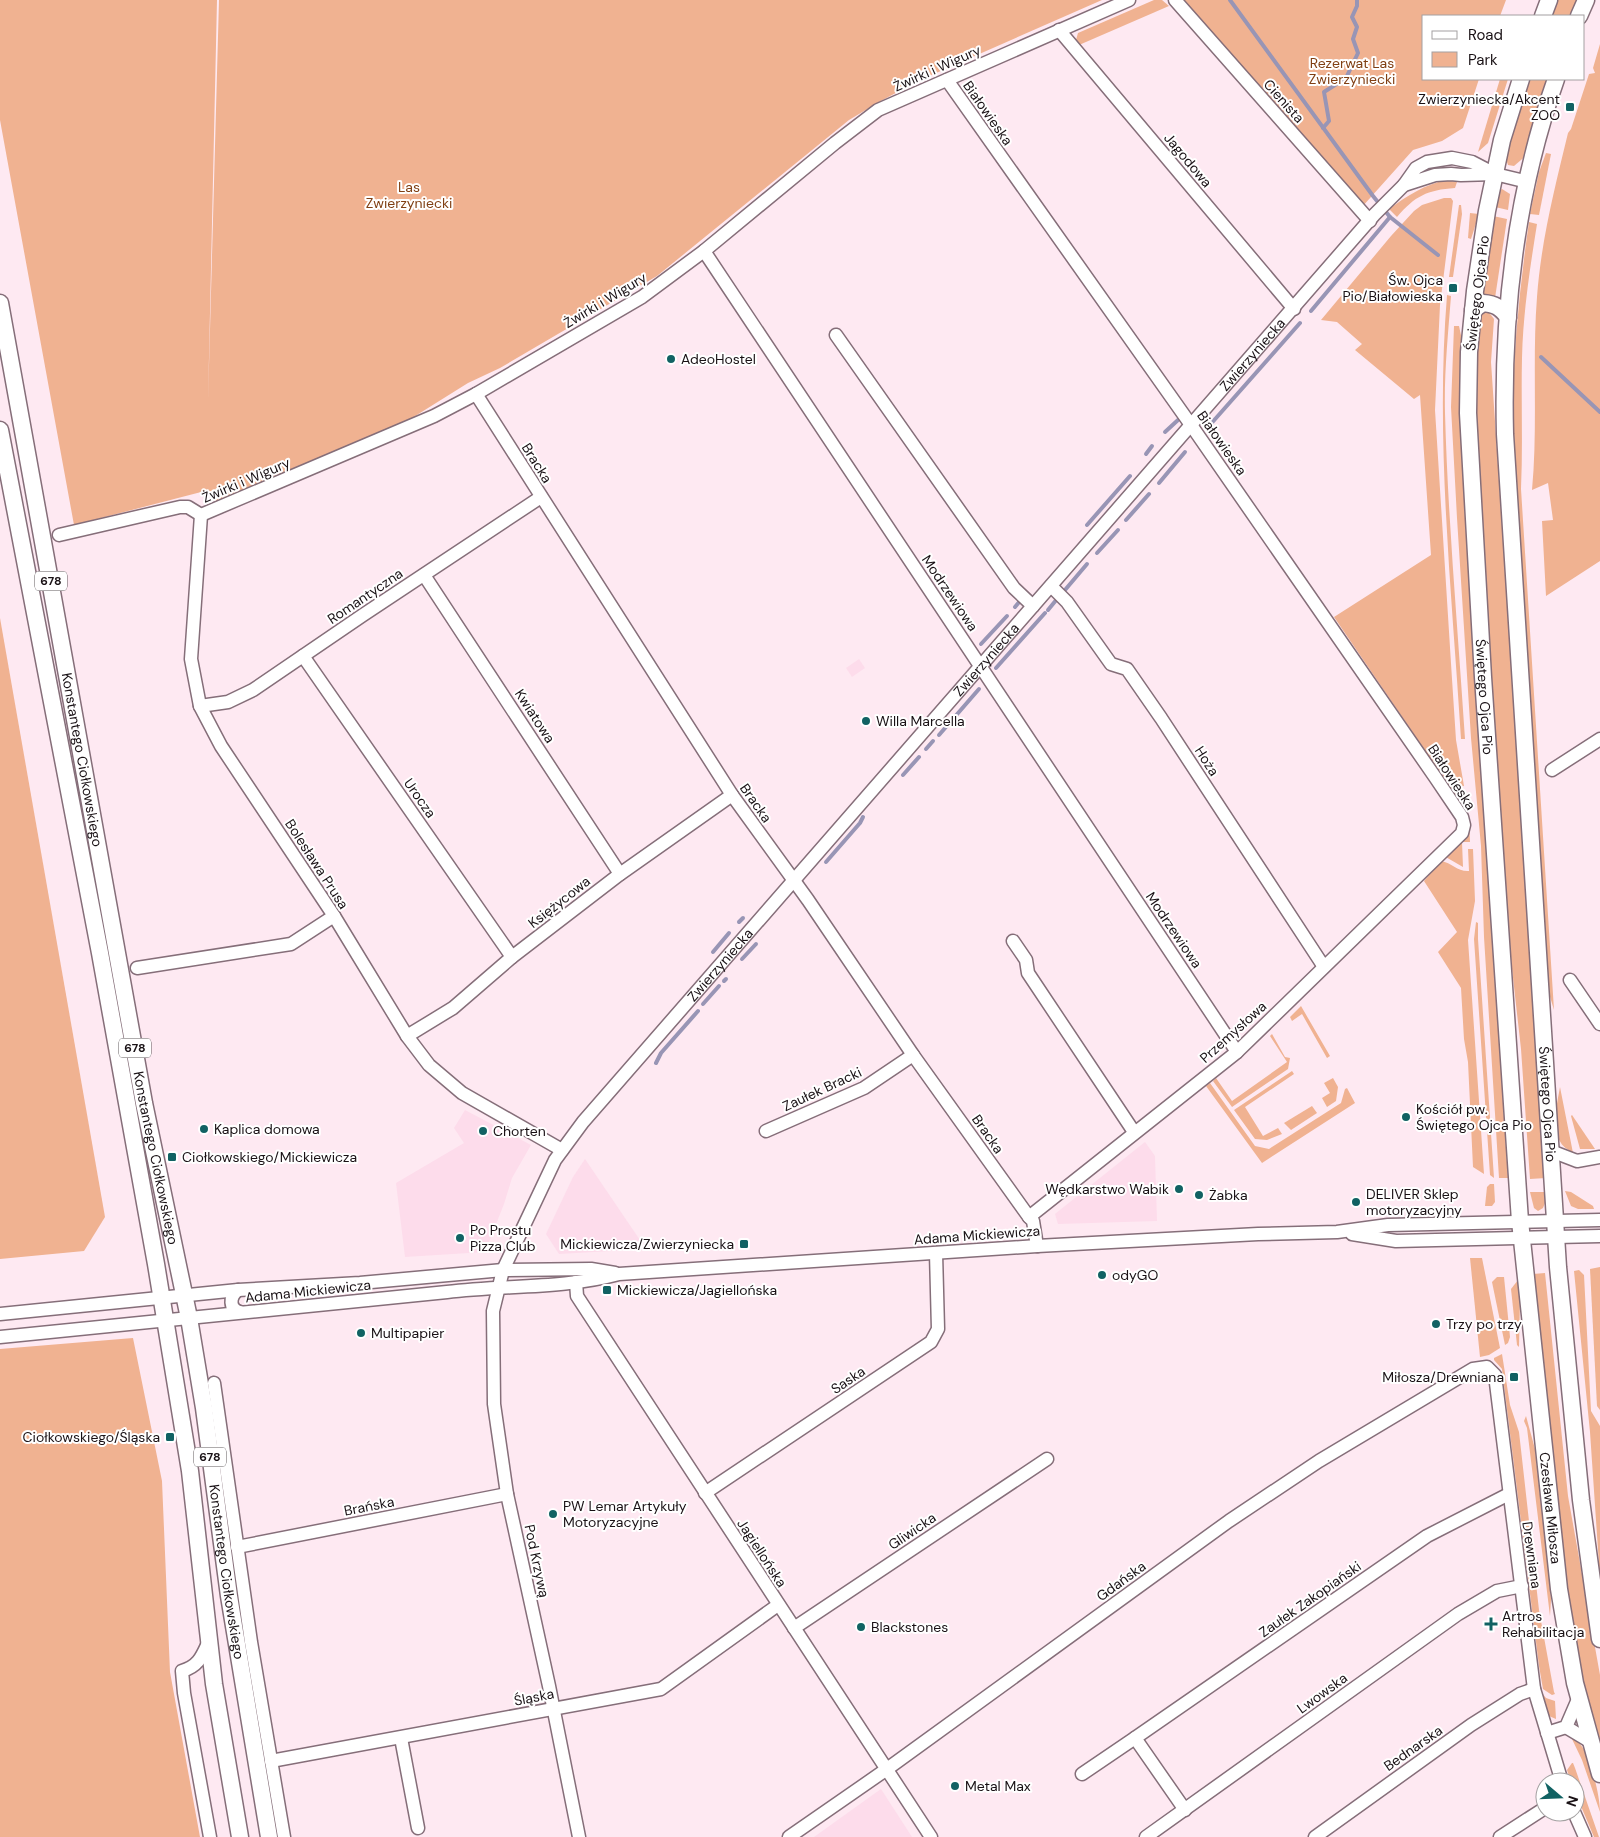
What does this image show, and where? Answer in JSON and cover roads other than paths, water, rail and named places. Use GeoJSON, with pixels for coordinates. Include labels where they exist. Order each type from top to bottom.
{"type":"FeatureCollection","features":[{"type":"Feature","properties":{"kind":"main road"},"geometry":{"type":"LineString","coordinates":[[1542,15],[1549,0]]}},
{"type":"Feature","properties":{"kind":"main road"},"geometry":{"type":"LineString","coordinates":[[1579,15],[1586,0]]}},
{"type":"Feature","properties":{"kind":"main road"},"geometry":{"type":"LineString","coordinates":[[1495,174],[1502,140],[1520,80]]}},
{"type":"Feature","properties":{"kind":"main road"},"geometry":{"type":"LineString","coordinates":[[1528,182],[1556,80]]}},
{"type":"Feature","properties":{"kind":"main road","name":"Świętego Ojca Pio"},"geometry":{"type":"LineString","coordinates":[[1495,174],[1487,211],[1473,310],[1469,352],[1468,413],[1485,707],[1522,1238]]}},
{"type":"Feature","properties":{"kind":"main road","name":"Świętego Ojca Pio"},"geometry":{"type":"LineString","coordinates":[[1528,182],[1521,217],[1508,317],[1505,362],[1505,434],[1556,1236]]}},
{"type":"Feature","properties":{"kind":"main road","name":"Konstantego Ciołkowskiego"},"geometry":{"type":"LineString","coordinates":[[0,303],[144,1102],[189,1318],[206,1380],[229,1596],[269,1837]]}},
{"type":"Feature","properties":{"kind":"main road"},"geometry":{"type":"LineString","coordinates":[[1473,310],[1483,303],[1492,303],[1502,309],[1508,317]]}},
{"type":"Feature","properties":{"kind":"main road","name":"Konstantego Ciołkowskiego"},"geometry":{"type":"LineString","coordinates":[[0,430],[100,953],[162,1298],[190,1471],[214,1684],[240,1837]]}},
{"type":"Feature","properties":{"kind":"main road"},"geometry":{"type":"LineString","coordinates":[[151,1238],[155,1244],[162,1246],[169,1243],[173,1236]]}},
{"type":"Feature","properties":{"kind":"main road"},"geometry":{"type":"LineString","coordinates":[[1556,1236],[1581,1500],[1600,1640]]}},
{"type":"Feature","properties":{"kind":"main road","name":"Czesława Miłosza"},"geometry":{"type":"LineString","coordinates":[[1522,1238],[1559,1589],[1579,1698],[1600,1774]]}},
{"type":"Feature","properties":{"kind":"main road"},"geometry":{"type":"LineString","coordinates":[[175,1385],[177,1378],[185,1372],[190,1372],[206,1380]]}},
{"type":"Feature","properties":{"kind":"main road"},"geometry":{"type":"LineString","coordinates":[[204,1597],[209,1588],[214,1587],[224,1590],[229,1596]]}},
{"type":"Feature","properties":{"kind":"street","name":"Żwirki i Wigury"},"geometry":{"type":"LineString","coordinates":[[59,535],[180,507],[188,507],[201,515],[434,416],[476,394],[642,297],[704,251],[878,110],[1129,0]]}},
{"type":"Feature","properties":{"kind":"street","name":"Cienista"},"geometry":{"type":"LineString","coordinates":[[1176,0],[1206,36],[1372,218]]}},
{"type":"Feature","properties":{"kind":"street","name":"Jagodowa"},"geometry":{"type":"LineString","coordinates":[[1059,30],[1294,308]]}},
{"type":"Feature","properties":{"kind":"street","name":"Białowieska"},"geometry":{"type":"LineString","coordinates":[[946,80],[1192,425],[1462,817],[1464,829]]}},
{"type":"Feature","properties":{"kind":"street","name":"Zwierzyniecka"},"geometry":{"type":"LineString","coordinates":[[498,1288],[503,1270],[536,1199],[562,1150],[583,1122],[1386,202],[1404,185],[1416,168],[1427,162],[1452,158],[1472,162],[1495,174],[1528,182]]}},
{"type":"Feature","properties":{"kind":"street","name":"Modrzewiowa"},"geometry":{"type":"LineString","coordinates":[[704,251],[1237,1052]]}},
{"type":"Feature","properties":{"kind":"street"},"geometry":{"type":"LineString","coordinates":[[836,336],[1014,588],[1033,606]]}},
{"type":"Feature","properties":{"kind":"street","name":"Bracka"},"geometry":{"type":"LineString","coordinates":[[476,394],[732,795],[808,900],[913,1055],[1028,1217]]}},
{"type":"Feature","properties":{"kind":"street","name":"Romantyczna"},"geometry":{"type":"LineString","coordinates":[[200,706],[228,702],[253,690],[541,497]]}},
{"type":"Feature","properties":{"kind":"street","name":"Bolesława Prusa"},"geometry":{"type":"LineString","coordinates":[[201,515],[191,659],[200,706],[221,746],[334,916],[407,1036],[429,1065],[462,1093],[562,1150]]}},
{"type":"Feature","properties":{"kind":"street","name":"Kwiatowa"},"geometry":{"type":"LineString","coordinates":[[424,575],[620,874]]}},
{"type":"Feature","properties":{"kind":"street","name":"Hoża"},"geometry":{"type":"LineString","coordinates":[[1051,586],[1067,602],[1111,664],[1127,669],[1324,967]]}},
{"type":"Feature","properties":{"kind":"street","name":"Urocza"},"geometry":{"type":"LineString","coordinates":[[303,656],[512,957]]}},
{"type":"Feature","properties":{"kind":"street"},"geometry":{"type":"LineString","coordinates":[[1552,770],[1600,739]]}},
{"type":"Feature","properties":{"kind":"street","name":"Księżycowa"},"geometry":{"type":"LineString","coordinates":[[407,1036],[453,1008],[512,957],[620,874],[732,795]]}},
{"type":"Feature","properties":{"kind":"street","name":"Przemysłowa"},"geometry":{"type":"LineString","coordinates":[[1028,1217],[1237,1052],[1464,829]]}},
{"type":"Feature","properties":{"kind":"street"},"geometry":{"type":"LineString","coordinates":[[136,968],[291,944],[334,916]]}},
{"type":"Feature","properties":{"kind":"street"},"geometry":{"type":"LineString","coordinates":[[1013,941],[1026,960],[1032,989],[1134,1132]]}},
{"type":"Feature","properties":{"kind":"street"},"geometry":{"type":"LineString","coordinates":[[1570,980],[1600,1024]]}},
{"type":"Feature","properties":{"kind":"street","name":"Zaułek Bracki"},"geometry":{"type":"LineString","coordinates":[[766,1131],[864,1088],[913,1055]]}},
{"type":"Feature","properties":{"kind":"street"},"geometry":{"type":"LineString","coordinates":[[1551,1152],[1577,1160],[1600,1157]]}},
{"type":"Feature","properties":{"kind":"street"},"geometry":{"type":"LineString","coordinates":[[1028,1217],[1033,1221],[1038,1246]]}},
{"type":"Feature","properties":{"kind":"street","name":"Adama Mickiewicza"},"geometry":{"type":"LineString","coordinates":[[0,1337],[165,1322],[240,1312],[427,1294],[576,1282],[620,1274],[1038,1246],[1258,1234],[1337,1232],[1388,1225],[1600,1220]]}},
{"type":"Feature","properties":{"kind":"street","name":"Adama Mickiewicza"},"geometry":{"type":"LineString","coordinates":[[1337,1232],[1396,1241],[1600,1236]]}},
{"type":"Feature","properties":{"kind":"street","name":"Saska"},"geometry":{"type":"LineString","coordinates":[[705,1493],[931,1342],[938,1329],[936,1253]]}},
{"type":"Feature","properties":{"kind":"street","name":"Adama Mickiewicza"},"geometry":{"type":"LineString","coordinates":[[0,1314],[100,1305],[185,1294],[360,1283],[503,1270],[591,1269],[620,1274]]}},
{"type":"Feature","properties":{"kind":"street"},"geometry":{"type":"LineString","coordinates":[[425,1277],[431,1285],[430,1291],[427,1294]]}},
{"type":"Feature","properties":{"kind":"street","name":"Jagiellońska"},"geometry":{"type":"LineString","coordinates":[[576,1282],[577,1296],[931,1837]]}},
{"type":"Feature","properties":{"kind":"street","name":"Pod Krzywą"},"geometry":{"type":"LineString","coordinates":[[498,1288],[493,1311],[494,1404],[507,1494],[579,1837]]}},
{"type":"Feature","properties":{"kind":"street"},"geometry":{"type":"LineString","coordinates":[[238,1290],[232,1296],[232,1305],[240,1312]]}},
{"type":"Feature","properties":{"kind":"street"},"geometry":{"type":"LineString","coordinates":[[100,1305],[106,1310],[108,1317],[108,1321],[103,1327]]}},
{"type":"Feature","properties":{"kind":"street","name":"Drewniana"},"geometry":{"type":"LineString","coordinates":[[1480,1367],[1487,1367],[1495,1375],[1534,1689],[1559,1772]]}},
{"type":"Feature","properties":{"kind":"street","name":"Gdańska"},"geometry":{"type":"LineString","coordinates":[[789,1837],[887,1769],[1229,1522],[1319,1461],[1473,1369],[1480,1367]]}},
{"type":"Feature","properties":{"kind":"street","name":"Konstantego Ciołkowskiego"},"geometry":{"type":"LineString","coordinates":[[206,1380],[237,1547],[284,1837]]}},
{"type":"Feature","properties":{"kind":"street","name":"Gliwicka"},"geometry":{"type":"LineString","coordinates":[[794,1628],[1047,1459]]}},
{"type":"Feature","properties":{"kind":"street","name":"Brańska"},"geometry":{"type":"LineString","coordinates":[[237,1547],[507,1494]]}},
{"type":"Feature","properties":{"kind":"street","name":"Zaułek Zakopiański"},"geometry":{"type":"LineString","coordinates":[[1082,1774],[1427,1536],[1509,1494]]}},
{"type":"Feature","properties":{"kind":"street","name":"Lwowska"},"geometry":{"type":"LineString","coordinates":[[1146,1837],[1458,1614],[1497,1592],[1522,1586]]}},
{"type":"Feature","properties":{"kind":"street","name":"Śląska"},"geometry":{"type":"LineString","coordinates":[[271,1761],[662,1689],[778,1605]]}},
{"type":"Feature","properties":{"kind":"street"},"geometry":{"type":"LineString","coordinates":[[208,1641],[202,1655],[193,1668],[182,1670],[184,1693],[210,1837]]}},
{"type":"Feature","properties":{"kind":"street","name":"Bednarska"},"geometry":{"type":"LineString","coordinates":[[1315,1837],[1471,1725],[1520,1694],[1534,1689]]}},
{"type":"Feature","properties":{"kind":"street"},"geometry":{"type":"LineString","coordinates":[[1547,1733],[1566,1727],[1579,1698]]}},
{"type":"Feature","properties":{"kind":"street"},"geometry":{"type":"LineString","coordinates":[[1566,1727],[1591,1742]]}},
{"type":"Feature","properties":{"kind":"street"},"geometry":{"type":"LineString","coordinates":[[401,1738],[418,1828]]}},
{"type":"Feature","properties":{"kind":"street"},"geometry":{"type":"LineString","coordinates":[[1135,1738],[1185,1810]]}},
{"type":"Feature","properties":{"kind":"street"},"geometry":{"type":"LineString","coordinates":[[1500,1837],[1535,1814]]}},
{"type":"Feature","properties":{"kind":"street"},"geometry":{"type":"LineString","coordinates":[[1578,1822],[1585,1837]]}},
{"type":"Feature","properties":{"kind":"waterway"},"geometry":{"type":"LineString","coordinates":[[1230,0],[1390,217],[1438,255]]}},
{"type":"Feature","properties":{"kind":"waterway"},"geometry":{"type":"LineString","coordinates":[[1323,128],[1329,121],[1324,92],[1346,78],[1358,53],[1353,39],[1357,27],[1352,17],[1357,6],[1357,0]]}},
{"type":"Feature","properties":{"kind":"waterway"},"geometry":{"type":"LineString","coordinates":[[1311,311],[1390,217]]}},
{"type":"Feature","properties":{"kind":"waterway"},"geometry":{"type":"LineString","coordinates":[[1209,426],[1300,323]]}},
{"type":"Feature","properties":{"kind":"waterway"},"geometry":{"type":"LineString","coordinates":[[1541,357],[1600,412]]}},
{"type":"Feature","properties":{"kind":"waterway"},"geometry":{"type":"LineString","coordinates":[[1165,432],[1178,420]]}},
{"type":"Feature","properties":{"kind":"waterway"},"geometry":{"type":"LineString","coordinates":[[1146,454],[1152,446]]}},
{"type":"Feature","properties":{"kind":"waterway"},"geometry":{"type":"LineString","coordinates":[[1159,483],[1185,452]]}},
{"type":"Feature","properties":{"kind":"waterway"},"geometry":{"type":"LineString","coordinates":[[1087,525],[1130,476]]}},
{"type":"Feature","properties":{"kind":"waterway"},"geometry":{"type":"LineString","coordinates":[[1126,520],[1149,494]]}},
{"type":"Feature","properties":{"kind":"waterway"},"geometry":{"type":"LineString","coordinates":[[1097,553],[1118,530]]}},
{"type":"Feature","properties":{"kind":"waterway"},"geometry":{"type":"LineString","coordinates":[[1065,590],[1087,564]]}},
{"type":"Feature","properties":{"kind":"waterway"},"geometry":{"type":"LineString","coordinates":[[1048,610],[1057,599]]}},
{"type":"Feature","properties":{"kind":"waterway"},"geometry":{"type":"LineString","coordinates":[[1015,607],[1020,601]]}},
{"type":"Feature","properties":{"kind":"waterway"},"geometry":{"type":"LineString","coordinates":[[996,668],[1045,613]]}},
{"type":"Feature","properties":{"kind":"waterway"},"geometry":{"type":"LineString","coordinates":[[981,644],[1007,616]]}},
{"type":"Feature","properties":{"kind":"waterway"},"geometry":{"type":"LineString","coordinates":[[939,735],[979,689]]}},
{"type":"Feature","properties":{"kind":"waterway"},"geometry":{"type":"LineString","coordinates":[[926,749],[933,741]]}},
{"type":"Feature","properties":{"kind":"waterway"},"geometry":{"type":"LineString","coordinates":[[903,775],[919,757]]}},
{"type":"Feature","properties":{"kind":"waterway"},"geometry":{"type":"LineString","coordinates":[[826,862],[863,817]]}},
{"type":"Feature","properties":{"kind":"waterway"},"geometry":{"type":"LineString","coordinates":[[739,922],[743,918]]}},
{"type":"Feature","properties":{"kind":"waterway"},"geometry":{"type":"LineString","coordinates":[[713,952],[729,933]]}},
{"type":"Feature","properties":{"kind":"waterway"},"geometry":{"type":"LineString","coordinates":[[742,959],[756,944]]}},
{"type":"Feature","properties":{"kind":"waterway"},"geometry":{"type":"LineString","coordinates":[[703,1004],[719,986]]}},
{"type":"Feature","properties":{"kind":"waterway"},"geometry":{"type":"LineString","coordinates":[[656,1063],[661,1053],[698,1011]]}},
{"type":"Feature","properties":{"kind":"place","name":"Zwierzyniecka/Akcent ZOO"},"geometry":{"type":"Point","coordinates":[1570,107]}},
{"type":"Feature","properties":{"kind":"place","name":"Św. Ojca Pio/Białowieska"},"geometry":{"type":"Point","coordinates":[1453,288]}},
{"type":"Feature","properties":{"kind":"place","name":"AdeoHostel"},"geometry":{"type":"Point","coordinates":[671,359]}},
{"type":"Feature","properties":{"kind":"place","name":"Willa Marcella"},"geometry":{"type":"Point","coordinates":[866,721]}},
{"type":"Feature","properties":{"kind":"place","name":"Kościół pw. Świętego Ojca Pio"},"geometry":{"type":"Point","coordinates":[1406,1117]}},
{"type":"Feature","properties":{"kind":"place","name":"Kaplica domowa"},"geometry":{"type":"Point","coordinates":[204,1129]}},
{"type":"Feature","properties":{"kind":"place","name":"Chorten"},"geometry":{"type":"Point","coordinates":[483,1131]}},
{"type":"Feature","properties":{"kind":"place","name":"Ciołkowskiego/Mickiewicza"},"geometry":{"type":"Point","coordinates":[172,1157]}},
{"type":"Feature","properties":{"kind":"place","name":"Wędkarstwo Wabik"},"geometry":{"type":"Point","coordinates":[1179,1189]}},
{"type":"Feature","properties":{"kind":"place","name":"Żabka"},"geometry":{"type":"Point","coordinates":[1199,1195]}},
{"type":"Feature","properties":{"kind":"place","name":"DELIVER Sklep motoryzacyjny"},"geometry":{"type":"Point","coordinates":[1356,1202]}},
{"type":"Feature","properties":{"kind":"place","name":"Po Prostu Pizza Club"},"geometry":{"type":"Point","coordinates":[460,1238]}},
{"type":"Feature","properties":{"kind":"place","name":"Mickiewicza/Zwierzyniecka"},"geometry":{"type":"Point","coordinates":[744,1244]}},
{"type":"Feature","properties":{"kind":"place","name":"odyGO"},"geometry":{"type":"Point","coordinates":[1102,1275]}},
{"type":"Feature","properties":{"kind":"place","name":"Mickiewicza/Jagiellońska"},"geometry":{"type":"Point","coordinates":[607,1290]}},
{"type":"Feature","properties":{"kind":"place","name":"Trzy po trzy"},"geometry":{"type":"Point","coordinates":[1436,1324]}},
{"type":"Feature","properties":{"kind":"place","name":"Multipapier"},"geometry":{"type":"Point","coordinates":[361,1333]}},
{"type":"Feature","properties":{"kind":"place","name":"Miłosza/Drewniana"},"geometry":{"type":"Point","coordinates":[1514,1377]}},
{"type":"Feature","properties":{"kind":"place","name":"Ciołkowskiego/Śląska"},"geometry":{"type":"Point","coordinates":[170,1437]}},
{"type":"Feature","properties":{"kind":"place","name":"PW Lemar Artykuły Motoryzacyjne"},"geometry":{"type":"Point","coordinates":[553,1514]}},
{"type":"Feature","properties":{"kind":"place","name":"Artros Rehabilitacja"},"geometry":{"type":"Point","coordinates":[1491,1624]}},
{"type":"Feature","properties":{"kind":"place","name":"Blackstones"},"geometry":{"type":"Point","coordinates":[861,1627]}},
{"type":"Feature","properties":{"kind":"place","name":"Metal Max"},"geometry":{"type":"Point","coordinates":[955,1786]}},
{"type":"Feature","properties":{"kind":"park label","name":"Rezerwat Las Zwierzyniecki"},"geometry":{"type":"Point","coordinates":[1352,72]}},
{"type":"Feature","properties":{"kind":"park label","name":"Las Zwierzyniecki"},"geometry":{"type":"Point","coordinates":[409,196]}}]}
